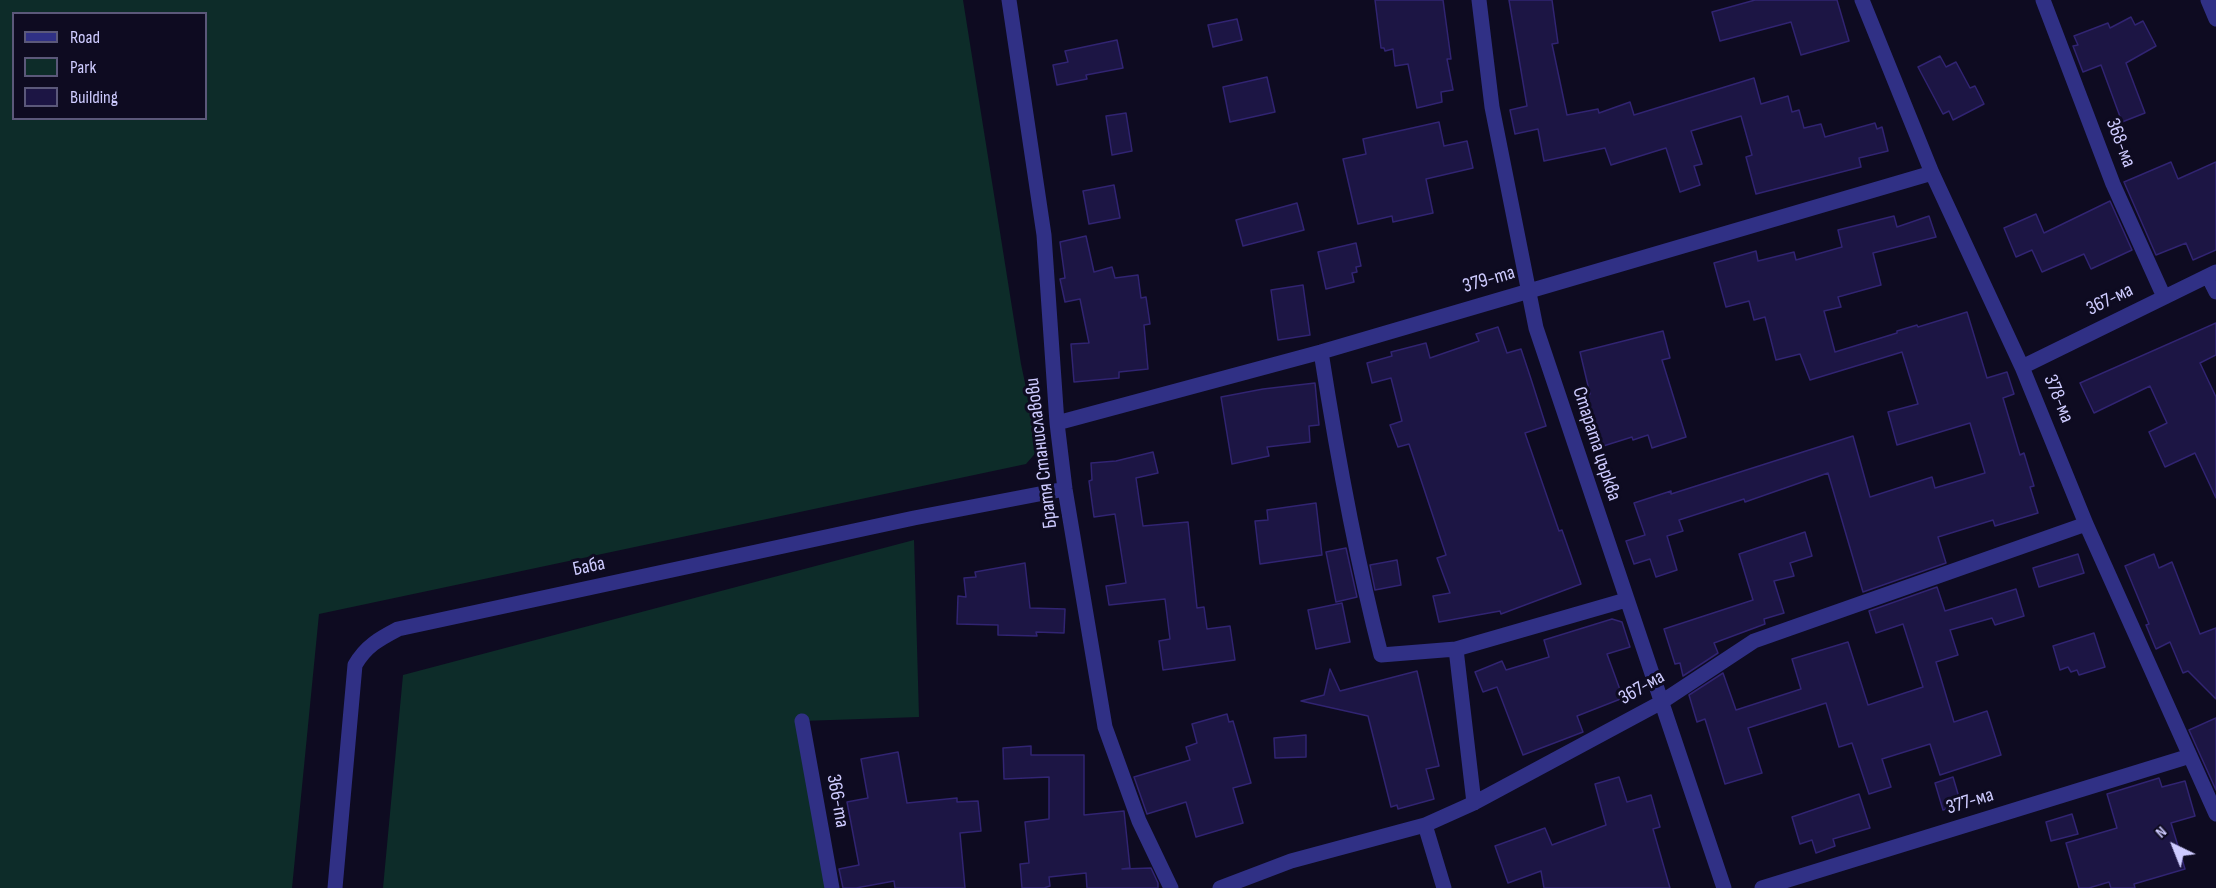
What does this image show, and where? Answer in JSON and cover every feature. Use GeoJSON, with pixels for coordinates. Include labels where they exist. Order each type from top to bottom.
{"type":"FeatureCollection","features":[{"type":"Feature","properties":{"kind":"street","name":"Братя Станиславови"},"geometry":{"type":"LineString","coordinates":[[1009,0],[1044,235],[1065,489],[1105,727],[1140,821],[1171,888]]}},
{"type":"Feature","properties":{"kind":"street","name":"Старата църква"},"geometry":{"type":"LineString","coordinates":[[1479,0],[1492,107],[1536,328],[1724,888]]}},
{"type":"Feature","properties":{"kind":"street","name":"378-ма"},"geometry":{"type":"LineString","coordinates":[[1862,0],[1932,173],[2022,367],[2086,524],[2216,814]]}},
{"type":"Feature","properties":{"kind":"street","name":"368-ма"},"geometry":{"type":"LineString","coordinates":[[2043,0],[2113,184],[2164,297]]}},
{"type":"Feature","properties":{"kind":"street"},"geometry":{"type":"LineString","coordinates":[[2208,0],[2216,19]]}},
{"type":"Feature","properties":{"kind":"street","name":"379-та"},"geometry":{"type":"LineString","coordinates":[[1058,423],[1321,352],[1932,173]]}},
{"type":"Feature","properties":{"kind":"street","name":"367-ма"},"geometry":{"type":"LineString","coordinates":[[2022,367],[2212,274]]}},
{"type":"Feature","properties":{"kind":"street"},"geometry":{"type":"LineString","coordinates":[[2212,274],[2216,292]]}},
{"type":"Feature","properties":{"kind":"street"},"geometry":{"type":"LineString","coordinates":[[1321,352],[1341,483],[1381,655],[1456,649],[1626,600]]}},
{"type":"Feature","properties":{"kind":"street","name":"Баба"},"geometry":{"type":"LineString","coordinates":[[334,888],[355,664],[363,651],[382,637],[398,629],[914,518],[1065,489]]}},
{"type":"Feature","properties":{"kind":"street","name":"367-ма"},"geometry":{"type":"LineString","coordinates":[[1220,888],[1291,861],[1425,825],[1474,802],[1660,703],[1755,641],[2086,524]]}},
{"type":"Feature","properties":{"kind":"street"},"geometry":{"type":"LineString","coordinates":[[1456,649],[1474,802]]}},
{"type":"Feature","properties":{"kind":"street","name":"366-та"},"geometry":{"type":"LineString","coordinates":[[802,721],[832,888]]}},
{"type":"Feature","properties":{"kind":"street","name":"377-ма"},"geometry":{"type":"LineString","coordinates":[[1762,888],[2190,756]]}},
{"type":"Feature","properties":{"kind":"street"},"geometry":{"type":"LineString","coordinates":[[1425,825],[1444,888]]}},
{"type":"Feature","properties":{"kind":"green space"},"geometry":{"type":"Polygon","coordinates":[[[0,0],[963,0],[1021,364],[1039,449],[1026,464],[319,614],[292,888],[0,888],[0,0]]]}},
{"type":"Feature","properties":{"kind":"green space"},"geometry":{"type":"Polygon","coordinates":[[[914,540],[919,717],[802,721],[832,888],[383,888],[403,675],[914,540]]]}},
{"type":"Feature","properties":{"kind":"building"},"geometry":{"type":"Polygon","coordinates":[[[1375,0],[1443,0],[1451,59],[1447,59],[1453,90],[1441,92],[1442,102],[1417,108],[1408,64],[1395,66],[1393,49],[1385,51],[1381,48],[1375,0]]]}},
{"type":"Feature","properties":{"kind":"building"},"geometry":{"type":"Polygon","coordinates":[[[1509,0],[1552,0],[1558,43],[1552,44],[1567,115],[1598,109],[1599,113],[1630,102],[1634,115],[1754,78],[1761,104],[1788,96],[1792,112],[1799,110],[1804,128],[1821,124],[1825,137],[1875,123],[1877,129],[1882,127],[1888,151],[1859,158],[1861,167],[1756,194],[1746,157],[1752,155],[1741,116],[1691,131],[1702,164],[1694,166],[1700,185],[1680,192],[1666,148],[1611,165],[1605,148],[1544,161],[1538,129],[1515,134],[1510,110],[1527,106],[1509,0]]]}},
{"type":"Feature","properties":{"kind":"building"},"geometry":{"type":"Polygon","coordinates":[[[1755,0],[1837,0],[1849,41],[1801,55],[1791,22],[1720,41],[1712,12],[1755,0]]]}},
{"type":"Feature","properties":{"kind":"building"},"geometry":{"type":"Polygon","coordinates":[[[2131,17],[2135,25],[2143,21],[2156,46],[2126,63],[2145,113],[2122,122],[2101,65],[2083,72],[2073,46],[2078,45],[2074,36],[2108,23],[2110,28],[2131,17]]]}},
{"type":"Feature","properties":{"kind":"building"},"geometry":{"type":"Polygon","coordinates":[[[1237,19],[1242,40],[1213,47],[1208,25],[1237,19]]]}},
{"type":"Feature","properties":{"kind":"building"},"geometry":{"type":"Polygon","coordinates":[[[1117,40],[1123,68],[1086,75],[1087,79],[1057,85],[1053,65],[1068,62],[1065,51],[1117,40]]]}},
{"type":"Feature","properties":{"kind":"building"},"geometry":{"type":"Polygon","coordinates":[[[1940,56],[1946,67],[1956,62],[1970,88],[1975,86],[1984,104],[1953,120],[1949,111],[1943,114],[1918,67],[1940,56]]]}},
{"type":"Feature","properties":{"kind":"building"},"geometry":{"type":"Polygon","coordinates":[[[1267,77],[1275,112],[1230,122],[1223,87],[1267,77]]]}},
{"type":"Feature","properties":{"kind":"building"},"geometry":{"type":"Polygon","coordinates":[[[1126,113],[1132,151],[1112,155],[1106,116],[1126,113]]]}},
{"type":"Feature","properties":{"kind":"building"},"geometry":{"type":"Polygon","coordinates":[[[1439,122],[1444,146],[1467,141],[1473,168],[1426,179],[1433,213],[1393,222],[1392,216],[1358,224],[1343,159],[1366,154],[1363,139],[1439,122]]]}},
{"type":"Feature","properties":{"kind":"building"},"geometry":{"type":"Polygon","coordinates":[[[2171,162],[2178,179],[2216,162],[2216,250],[2193,260],[2186,243],[2156,255],[2124,182],[2171,162]]]}},
{"type":"Feature","properties":{"kind":"building"},"geometry":{"type":"Polygon","coordinates":[[[1114,185],[1120,218],[1089,224],[1083,191],[1114,185]]]}},
{"type":"Feature","properties":{"kind":"building"},"geometry":{"type":"Polygon","coordinates":[[[2110,201],[2132,250],[2091,269],[2084,254],[2042,272],[2032,250],[2016,257],[2004,228],[2036,214],[2044,233],[2110,201]]]}},
{"type":"Feature","properties":{"kind":"building"},"geometry":{"type":"Polygon","coordinates":[[[1297,203],[1304,230],[1243,246],[1236,220],[1297,203]]]}},
{"type":"Feature","properties":{"kind":"building"},"geometry":{"type":"Polygon","coordinates":[[[1894,216],[1897,227],[1929,216],[1936,237],[1873,253],[1881,285],[1838,297],[1841,307],[1824,311],[1835,352],[1897,333],[1897,331],[1967,312],[1987,378],[2007,372],[2014,394],[2003,398],[2020,455],[2024,453],[2034,486],[2030,487],[2038,513],[1995,526],[1993,520],[1938,537],[1946,563],[1863,592],[1828,473],[1745,502],[1744,499],[1679,520],[1683,531],[1667,536],[1677,570],[1656,577],[1650,559],[1634,564],[1626,541],[1645,535],[1634,503],[1671,491],[1671,494],[1853,436],[1870,497],[1932,477],[1935,488],[1985,473],[1970,423],[1897,445],[1888,412],[1918,404],[1902,352],[1810,380],[1800,354],[1776,360],[1765,317],[1754,320],[1749,301],[1726,307],[1714,263],[1756,251],[1758,261],[1794,252],[1796,260],[1842,247],[1838,230],[1894,216]]]}},
{"type":"Feature","properties":{"kind":"building"},"geometry":{"type":"Polygon","coordinates":[[[1086,236],[1094,272],[1112,267],[1115,278],[1138,275],[1141,298],[1146,297],[1150,324],[1144,325],[1148,369],[1119,372],[1119,378],[1074,382],[1071,344],[1089,343],[1080,299],[1065,302],[1060,279],[1065,278],[1060,242],[1086,236]]]}},
{"type":"Feature","properties":{"kind":"building"},"geometry":{"type":"Polygon","coordinates":[[[1356,243],[1361,266],[1356,267],[1357,272],[1352,273],[1354,282],[1326,289],[1318,252],[1356,243]]]}},
{"type":"Feature","properties":{"kind":"building"},"geometry":{"type":"Polygon","coordinates":[[[1303,285],[1310,335],[1278,340],[1271,290],[1303,285]]]}},
{"type":"Feature","properties":{"kind":"building"},"geometry":{"type":"Polygon","coordinates":[[[2216,323],[2216,355],[2200,363],[2216,397],[2216,498],[2195,453],[2165,467],[2149,432],[2167,423],[2150,386],[2094,413],[2080,383],[2216,323]]]}},
{"type":"Feature","properties":{"kind":"building"},"geometry":{"type":"Polygon","coordinates":[[[1498,327],[1507,353],[1521,349],[1531,379],[1546,426],[1525,433],[1559,531],[1562,530],[1581,584],[1501,614],[1500,611],[1439,622],[1433,596],[1450,593],[1437,558],[1446,555],[1409,444],[1398,447],[1390,425],[1402,421],[1391,378],[1372,383],[1367,363],[1392,356],[1391,352],[1426,343],[1430,358],[1479,341],[1476,334],[1498,327]]]}},
{"type":"Feature","properties":{"kind":"building"},"geometry":{"type":"Polygon","coordinates":[[[1663,331],[1670,358],[1662,360],[1686,437],[1652,448],[1648,435],[1633,440],[1632,437],[1597,448],[1578,397],[1590,394],[1580,352],[1663,331]]]}},
{"type":"Feature","properties":{"kind":"building"},"geometry":{"type":"Polygon","coordinates":[[[1315,383],[1319,425],[1309,426],[1310,442],[1267,447],[1269,456],[1232,464],[1221,397],[1315,383]]]}},
{"type":"Feature","properties":{"kind":"building"},"geometry":{"type":"Polygon","coordinates":[[[1153,452],[1158,473],[1136,478],[1143,526],[1188,522],[1197,608],[1204,607],[1207,629],[1230,626],[1235,660],[1163,670],[1159,641],[1170,639],[1165,599],[1109,605],[1106,586],[1126,583],[1115,514],[1094,517],[1089,481],[1092,480],[1091,463],[1116,461],[1153,452]]]}},
{"type":"Feature","properties":{"kind":"building"},"geometry":{"type":"Polygon","coordinates":[[[1316,503],[1322,555],[1260,564],[1255,521],[1268,520],[1267,510],[1316,503]]]}},
{"type":"Feature","properties":{"kind":"building"},"geometry":{"type":"Polygon","coordinates":[[[1805,532],[1812,556],[1790,563],[1794,576],[1774,581],[1784,613],[1764,619],[1765,624],[1714,643],[1718,653],[1683,676],[1680,663],[1675,664],[1664,629],[1753,600],[1739,554],[1805,532]]]}},
{"type":"Feature","properties":{"kind":"building"},"geometry":{"type":"Polygon","coordinates":[[[1346,548],[1357,597],[1336,602],[1326,552],[1346,548]]]}},
{"type":"Feature","properties":{"kind":"building"},"geometry":{"type":"Polygon","coordinates":[[[2078,554],[2084,573],[2039,587],[2033,568],[2078,554]]]}},
{"type":"Feature","properties":{"kind":"building"},"geometry":{"type":"Polygon","coordinates":[[[2154,554],[2159,568],[2172,562],[2200,634],[2216,628],[2216,699],[2188,671],[2183,673],[2170,642],[2156,649],[2146,625],[2149,624],[2125,566],[2154,554]]]}},
{"type":"Feature","properties":{"kind":"building"},"geometry":{"type":"Polygon","coordinates":[[[1397,560],[1401,585],[1375,590],[1370,565],[1397,560]]]}},
{"type":"Feature","properties":{"kind":"building"},"geometry":{"type":"Polygon","coordinates":[[[1025,563],[1030,608],[1065,609],[1064,633],[1036,632],[1037,636],[998,635],[998,625],[957,624],[958,596],[966,597],[964,578],[976,577],[975,572],[1025,563]]]}},
{"type":"Feature","properties":{"kind":"building"},"geometry":{"type":"Polygon","coordinates":[[[1937,587],[1945,611],[2016,589],[2024,616],[1995,625],[1992,618],[1950,630],[1958,655],[1936,662],[1954,722],[1987,711],[2001,755],[1940,775],[1930,744],[1882,759],[1891,787],[1869,794],[1852,743],[1839,747],[1826,703],[1748,728],[1762,773],[1725,784],[1705,719],[1697,722],[1689,695],[1723,673],[1736,710],[1801,689],[1792,659],[1848,642],[1868,705],[1923,687],[1903,624],[1876,633],[1869,611],[1937,587]]]}},
{"type":"Feature","properties":{"kind":"building"},"geometry":{"type":"Polygon","coordinates":[[[1342,603],[1350,642],[1316,649],[1308,610],[1342,603]]]}},
{"type":"Feature","properties":{"kind":"building"},"geometry":{"type":"Polygon","coordinates":[[[1612,619],[1622,622],[1630,647],[1607,654],[1623,698],[1577,716],[1583,732],[1523,755],[1497,687],[1483,692],[1475,672],[1502,661],[1506,670],[1549,657],[1544,640],[1612,619]]]}},
{"type":"Feature","properties":{"kind":"building"},"geometry":{"type":"Polygon","coordinates":[[[2094,633],[2105,667],[2079,675],[2077,670],[2071,672],[2068,667],[2060,670],[2053,646],[2094,633]]]}},
{"type":"Feature","properties":{"kind":"building"},"geometry":{"type":"Polygon","coordinates":[[[1330,669],[1340,691],[1417,671],[1439,766],[1426,769],[1434,799],[1398,809],[1397,805],[1391,807],[1368,716],[1301,701],[1324,695],[1330,669]]]}},
{"type":"Feature","properties":{"kind":"building"},"geometry":{"type":"Polygon","coordinates":[[[1227,714],[1229,722],[1233,721],[1251,783],[1233,788],[1243,823],[1196,837],[1186,802],[1147,814],[1134,777],[1190,760],[1186,747],[1197,743],[1192,724],[1227,714]]]}},
{"type":"Feature","properties":{"kind":"building"},"geometry":{"type":"Polygon","coordinates":[[[2216,718],[2216,790],[2189,730],[2216,718]]]}},
{"type":"Feature","properties":{"kind":"building"},"geometry":{"type":"Polygon","coordinates":[[[1306,735],[1306,757],[1275,758],[1274,738],[1306,735]]]}},
{"type":"Feature","properties":{"kind":"building"},"geometry":{"type":"Polygon","coordinates":[[[1031,746],[1031,755],[1084,755],[1084,815],[1124,811],[1130,868],[1122,869],[1151,868],[1158,888],[1087,888],[1086,873],[1049,877],[1050,886],[1044,888],[1022,888],[1020,864],[1029,863],[1025,822],[1049,819],[1049,777],[1004,779],[1003,748],[1031,746]]]}},
{"type":"Feature","properties":{"kind":"building"},"geometry":{"type":"Polygon","coordinates":[[[898,752],[907,803],[957,798],[957,802],[978,801],[981,831],[960,833],[965,888],[895,888],[894,881],[843,888],[839,869],[859,865],[847,802],[868,798],[861,759],[898,752]]]}},
{"type":"Feature","properties":{"kind":"building"},"geometry":{"type":"Polygon","coordinates":[[[1619,777],[1627,802],[1651,795],[1660,827],[1653,829],[1670,888],[1544,888],[1541,871],[1508,883],[1495,846],[1545,828],[1552,845],[1606,825],[1595,784],[1619,777]]]}},
{"type":"Feature","properties":{"kind":"building"},"geometry":{"type":"Polygon","coordinates":[[[1953,777],[1961,804],[1943,810],[1935,783],[1953,777]]]}},
{"type":"Feature","properties":{"kind":"building"},"geometry":{"type":"Polygon","coordinates":[[[2159,778],[2162,787],[2185,781],[2195,816],[2171,823],[2185,869],[2134,884],[2135,888],[2111,888],[2109,882],[2089,888],[2079,888],[2066,843],[2117,828],[2107,794],[2159,778]]]}},
{"type":"Feature","properties":{"kind":"building"},"geometry":{"type":"Polygon","coordinates":[[[1859,794],[1870,828],[1833,839],[1835,846],[1816,853],[1812,840],[1800,844],[1792,817],[1859,794]]]}},
{"type":"Feature","properties":{"kind":"building"},"geometry":{"type":"Polygon","coordinates":[[[2072,814],[2078,834],[2051,841],[2046,822],[2072,814]]]}}]}
